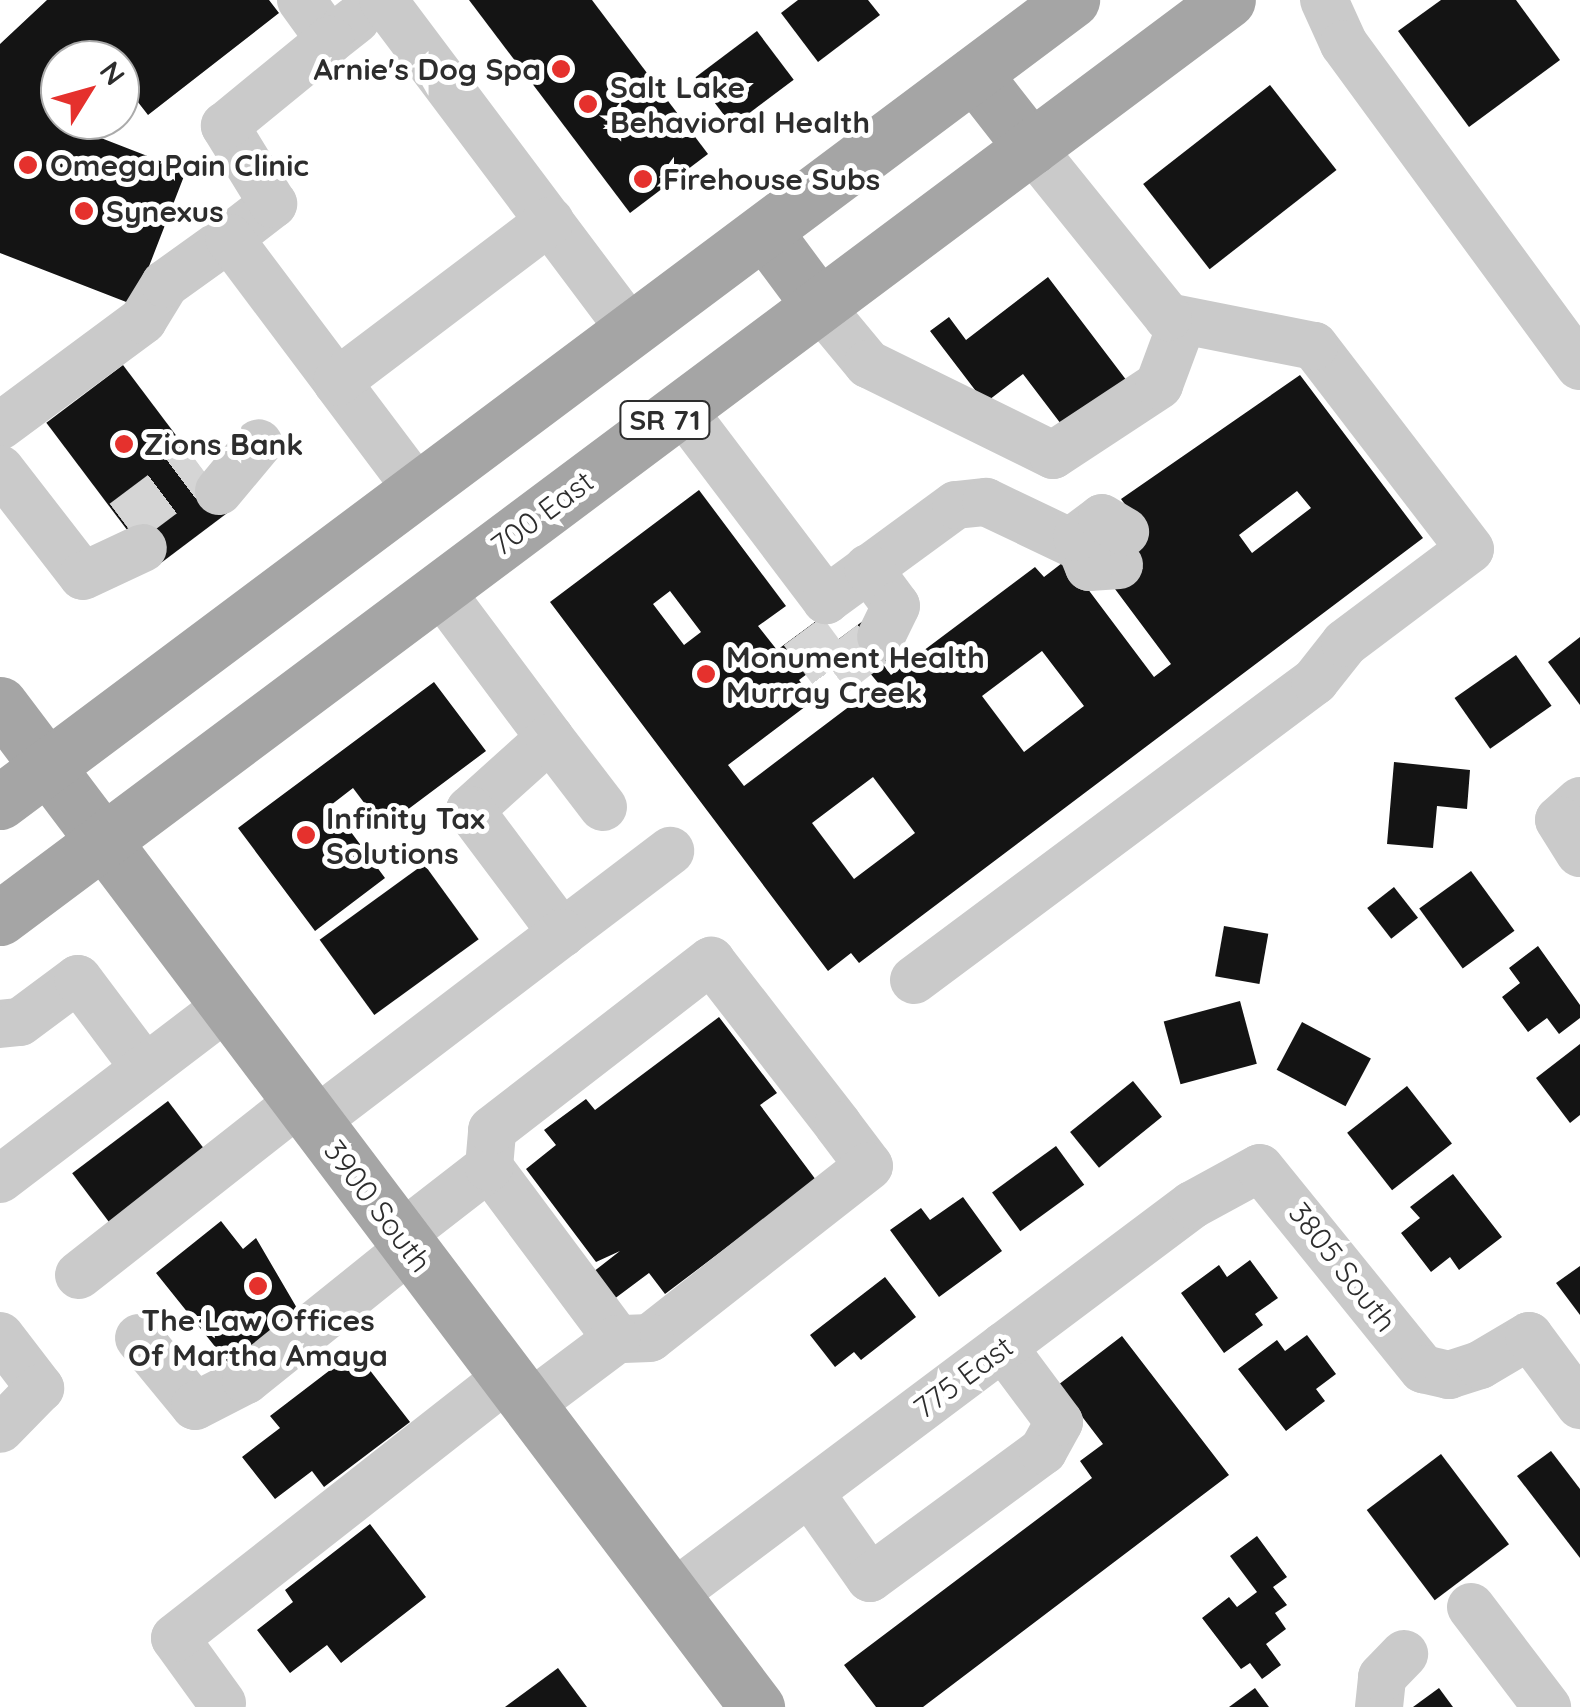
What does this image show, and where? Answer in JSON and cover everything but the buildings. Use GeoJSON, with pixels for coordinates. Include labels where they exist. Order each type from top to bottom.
{"type":"FeatureCollection","features":[{"type":"Feature","properties":{"kind":"main road"},"geometry":{"type":"LineString","coordinates":[[0,802],[1072,0]]}},
{"type":"Feature","properties":{"kind":"main road","name":"700 East"},"geometry":{"type":"LineString","coordinates":[[0,918],[1228,0]]}},
{"type":"Feature","properties":{"kind":"main road"},"geometry":{"type":"LineString","coordinates":[[974,74],[1031,147]]}},
{"type":"Feature","properties":{"kind":"main road"},"geometry":{"type":"LineString","coordinates":[[764,231],[819,305]]}},
{"type":"Feature","properties":{"kind":"main road","name":"3900 South"},"geometry":{"type":"LineString","coordinates":[[0,704],[757,1707]]}},
{"type":"Feature","properties":{"kind":"street"},"geometry":{"type":"LineString","coordinates":[[301,0],[330,40]]}},
{"type":"Feature","properties":{"kind":"street"},"geometry":{"type":"LineString","coordinates":[[0,426],[143,320],[165,284],[273,204],[225,126],[383,0],[631,330]]}},
{"type":"Feature","properties":{"kind":"street"},"geometry":{"type":"LineString","coordinates":[[1324,0],[1344,44],[1580,366]]}},
{"type":"Feature","properties":{"kind":"street"},"geometry":{"type":"LineString","coordinates":[[914,980],[1315,681],[1345,643],[1470,549],[1314,346],[1182,323],[1145,298],[1031,147]]}},
{"type":"Feature","properties":{"kind":"street"},"geometry":{"type":"LineString","coordinates":[[337,382],[550,222]]}},
{"type":"Feature","properties":{"kind":"street"},"geometry":{"type":"LineString","coordinates":[[229,238],[418,490]]}},
{"type":"Feature","properties":{"kind":"street"},"geometry":{"type":"LineString","coordinates":[[819,305],[868,364],[1053,454],[1159,385],[1182,323]]}},
{"type":"Feature","properties":{"kind":"street"},"geometry":{"type":"LineString","coordinates":[[682,408],[814,615],[868,568],[956,505],[986,502],[1076,545],[1094,520],[1122,548]]}},
{"type":"Feature","properties":{"kind":"street"},"geometry":{"type":"LineString","coordinates":[[0,468],[72,570],[83,576],[134,536]]}},
{"type":"Feature","properties":{"kind":"street"},"geometry":{"type":"LineString","coordinates":[[868,568],[896,606],[882,637]]}},
{"type":"Feature","properties":{"kind":"street"},"geometry":{"type":"LineString","coordinates":[[439,589],[603,807]]}},
{"type":"Feature","properties":{"kind":"street"},"geometry":{"type":"LineString","coordinates":[[550,738],[470,810],[562,934]]}},
{"type":"Feature","properties":{"kind":"street"},"geometry":{"type":"LineString","coordinates":[[1580,801],[1559,820],[1580,854]]}},
{"type":"Feature","properties":{"kind":"street"},"geometry":{"type":"LineString","coordinates":[[79,1275],[562,934],[670,851]]}},
{"type":"Feature","properties":{"kind":"street"},"geometry":{"type":"LineString","coordinates":[[222,1703],[175,1638],[518,1391],[616,1339],[650,1338],[869,1166],[711,961],[492,1130],[489,1167],[616,1339]]}},
{"type":"Feature","properties":{"kind":"street"},"geometry":{"type":"LineString","coordinates":[[0,1024],[20,1022],[78,979],[144,1067]]}},
{"type":"Feature","properties":{"kind":"street"},"geometry":{"type":"LineString","coordinates":[[0,1179],[227,1006]]}},
{"type":"Feature","properties":{"kind":"street"},"geometry":{"type":"LineString","coordinates":[[139,1338],[195,1406],[246,1380],[489,1167]]}},
{"type":"Feature","properties":{"kind":"street","name":"775 East"},"geometry":{"type":"LineString","coordinates":[[672,1596],[1192,1205],[1260,1168]]}},
{"type":"Feature","properties":{"kind":"street","name":"3805 South"},"geometry":{"type":"LineString","coordinates":[[1260,1168],[1423,1369],[1449,1374],[1480,1365],[1529,1336],[1580,1404]]}},
{"type":"Feature","properties":{"kind":"street"},"geometry":{"type":"LineString","coordinates":[[0,1336],[40,1388],[0,1429]]}},
{"type":"Feature","properties":{"kind":"street"},"geometry":{"type":"LineString","coordinates":[[810,1492],[870,1578],[1027,1462],[1059,1422],[1003,1347]]}},
{"type":"Feature","properties":{"kind":"street"},"geometry":{"type":"LineString","coordinates":[[1471,1607],[1547,1707]]}},
{"type":"Feature","properties":{"kind":"street"},"geometry":{"type":"LineString","coordinates":[[1379,1707],[1382,1676],[1404,1654]]}},
{"type":"Feature","properties":{"kind":"tunnel"},"geometry":{"type":"LineString","coordinates":[[124,523],[200,466]]}},
{"type":"Feature","properties":{"kind":"tunnel"},"geometry":{"type":"LineString","coordinates":[[803,631],[834,673],[881,637]]}},
{"type":"Feature","properties":{"kind":"place","name":"Arnie's Dog Spa"},"geometry":{"type":"Point","coordinates":[561,69]}},
{"type":"Feature","properties":{"kind":"place","name":"Salt Lake Behavioral Health"},"geometry":{"type":"Point","coordinates":[588,104]}},
{"type":"Feature","properties":{"kind":"place","name":"Omega Pain Clinic"},"geometry":{"type":"Point","coordinates":[28,165]}},
{"type":"Feature","properties":{"kind":"place","name":"Firehouse Subs"},"geometry":{"type":"Point","coordinates":[643,179]}},
{"type":"Feature","properties":{"kind":"place","name":"Synexus"},"geometry":{"type":"Point","coordinates":[84,211]}},
{"type":"Feature","properties":{"kind":"place","name":"Zions Bank"},"geometry":{"type":"Point","coordinates":[124,444]}},
{"type":"Feature","properties":{"kind":"place","name":"Monument Health Murray Creek"},"geometry":{"type":"Point","coordinates":[706,674]}},
{"type":"Feature","properties":{"kind":"place","name":"Infinity Tax Solutions"},"geometry":{"type":"Point","coordinates":[306,835]}},
{"type":"Feature","properties":{"kind":"place","name":"The Law Offices Of Martha Amaya"},"geometry":{"type":"Point","coordinates":[258,1286]}}]}
